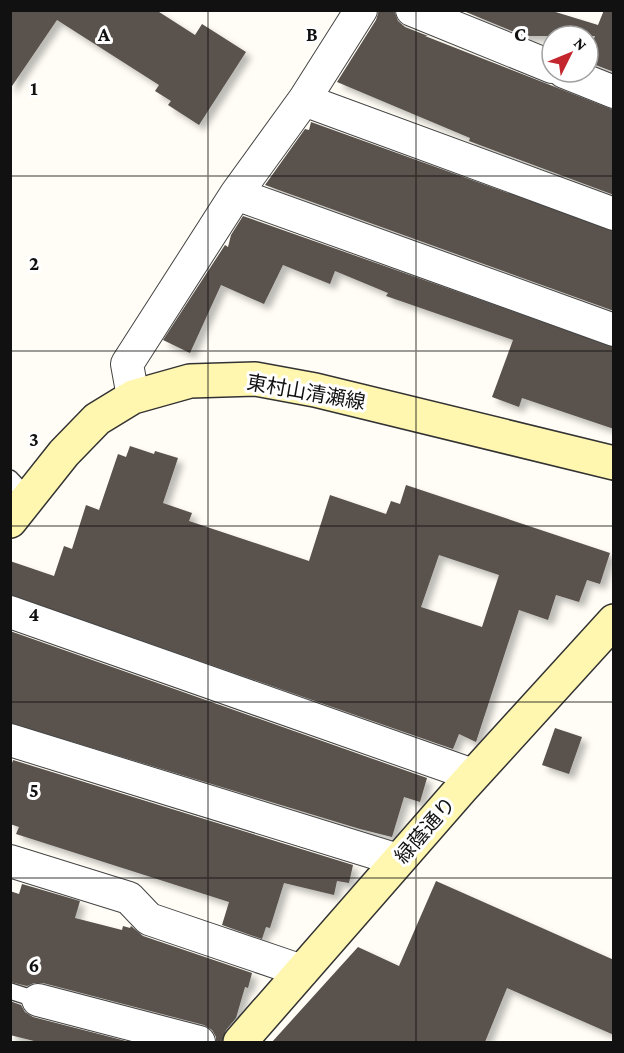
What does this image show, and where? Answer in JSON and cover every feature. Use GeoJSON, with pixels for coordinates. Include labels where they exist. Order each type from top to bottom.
{"type":"FeatureCollection","features":[{"type":"Feature","properties":{"kind":"main road","name":"東村山清瀬線"},"geometry":{"type":"LineString","coordinates":[[16,499],[98,419],[133,397],[190,381],[255,379],[315,390],[614,463]]}},
{"type":"Feature","properties":{"kind":"main road","name":"緑蔭通り"},"geometry":{"type":"LineString","coordinates":[[240,1042],[473,775],[614,621]]}},
{"type":"Feature","properties":{"kind":"street"},"geometry":{"type":"LineString","coordinates":[[133,397],[127,364],[236,194],[304,100],[361,10]]}},
{"type":"Feature","properties":{"kind":"street"},"geometry":{"type":"LineString","coordinates":[[412,10],[540,62]]}},
{"type":"Feature","properties":{"kind":"street"},"geometry":{"type":"LineString","coordinates":[[594,84],[614,92]]}},
{"type":"Feature","properties":{"kind":"street"},"geometry":{"type":"LineString","coordinates":[[304,100],[614,214]]}},
{"type":"Feature","properties":{"kind":"street"},"geometry":{"type":"LineString","coordinates":[[236,194],[614,330]]}},
{"type":"Feature","properties":{"kind":"street"},"geometry":{"type":"LineString","coordinates":[[10,612],[473,775]]}},
{"type":"Feature","properties":{"kind":"street"},"geometry":{"type":"LineString","coordinates":[[10,740],[398,860]]}},
{"type":"Feature","properties":{"kind":"street"},"geometry":{"type":"LineString","coordinates":[[10,861],[129,898],[149,919],[302,971]]}},
{"type":"Feature","properties":{"kind":"street"},"geometry":{"type":"LineString","coordinates":[[24,995],[199,1042]]}},
{"type":"Feature","properties":{"kind":"building"},"geometry":{"type":"Polygon","coordinates":[[[10,10],[156,10],[195,35],[202,24],[246,52],[199,125],[168,105],[171,101],[155,91],[159,85],[57,20],[10,89],[10,10]]]}},
{"type":"Feature","properties":{"kind":"building"},"geometry":{"type":"Polygon","coordinates":[[[379,10],[394,10],[398,21],[405,27],[540,81],[540,84],[548,84],[614,110],[614,195],[469,141],[470,138],[337,82],[376,20],[379,10]]]}},
{"type":"Feature","properties":{"kind":"building"},"geometry":{"type":"Polygon","coordinates":[[[461,10],[549,10],[595,24],[540,24],[540,36],[524,36],[461,10]]]}},
{"type":"Feature","properties":{"kind":"building"},"geometry":{"type":"Polygon","coordinates":[[[604,10],[614,10],[614,72],[600,67],[598,24],[604,10]]]}},
{"type":"Feature","properties":{"kind":"building"},"geometry":{"type":"Polygon","coordinates":[[[311,122],[614,231],[614,311],[265,185],[305,129],[309,130],[311,122]]]}},
{"type":"Feature","properties":{"kind":"building"},"geometry":{"type":"Polygon","coordinates":[[[243,216],[614,347],[614,429],[522,398],[519,407],[492,397],[513,340],[386,296],[388,293],[335,271],[330,284],[283,265],[264,304],[221,285],[190,353],[163,340],[225,245],[228,247],[231,235],[243,216]]]}},
{"type":"Feature","properties":{"kind":"building"},"geometry":{"type":"Polygon","coordinates":[[[130,446],[154,454],[155,451],[178,458],[163,503],[192,513],[189,521],[309,561],[330,495],[386,514],[391,501],[400,504],[406,485],[610,553],[600,584],[587,580],[579,602],[556,595],[548,620],[519,610],[476,742],[459,734],[453,749],[10,595],[10,561],[54,576],[64,546],[72,549],[86,505],[99,510],[118,454],[126,457],[130,446]],[[439,555],[421,607],[482,627],[499,575],[439,555]]]}},
{"type":"Feature","properties":{"kind":"building"},"geometry":{"type":"Polygon","coordinates":[[[10,631],[427,778],[420,802],[404,797],[392,837],[10,723],[10,631]]]}},
{"type":"Feature","properties":{"kind":"building"},"geometry":{"type":"Polygon","coordinates":[[[555,728],[582,737],[569,774],[542,765],[555,728]]]}},
{"type":"Feature","properties":{"kind":"building"},"geometry":{"type":"Polygon","coordinates":[[[13,760],[353,865],[349,883],[337,881],[334,895],[284,883],[270,928],[266,927],[262,939],[222,925],[229,902],[16,834],[19,827],[10,824],[10,769],[13,760]]]}},
{"type":"Feature","properties":{"kind":"building"},"geometry":{"type":"Polygon","coordinates":[[[436,881],[614,960],[614,1035],[507,988],[485,1042],[272,1042],[358,947],[399,966],[436,881]]]}},
{"type":"Feature","properties":{"kind":"building"},"geometry":{"type":"Polygon","coordinates":[[[22,884],[80,901],[75,918],[122,930],[123,926],[130,928],[131,926],[143,936],[252,973],[248,988],[245,987],[236,1018],[226,1030],[222,1042],[216,1042],[212,1030],[204,1025],[43,983],[27,986],[10,982],[10,891],[19,894],[22,884]]]}},
{"type":"Feature","properties":{"kind":"building"},"geometry":{"type":"Polygon","coordinates":[[[10,1001],[21,1005],[25,1012],[33,1017],[130,1042],[38,1042],[10,1035],[10,1001]]]}}]}
